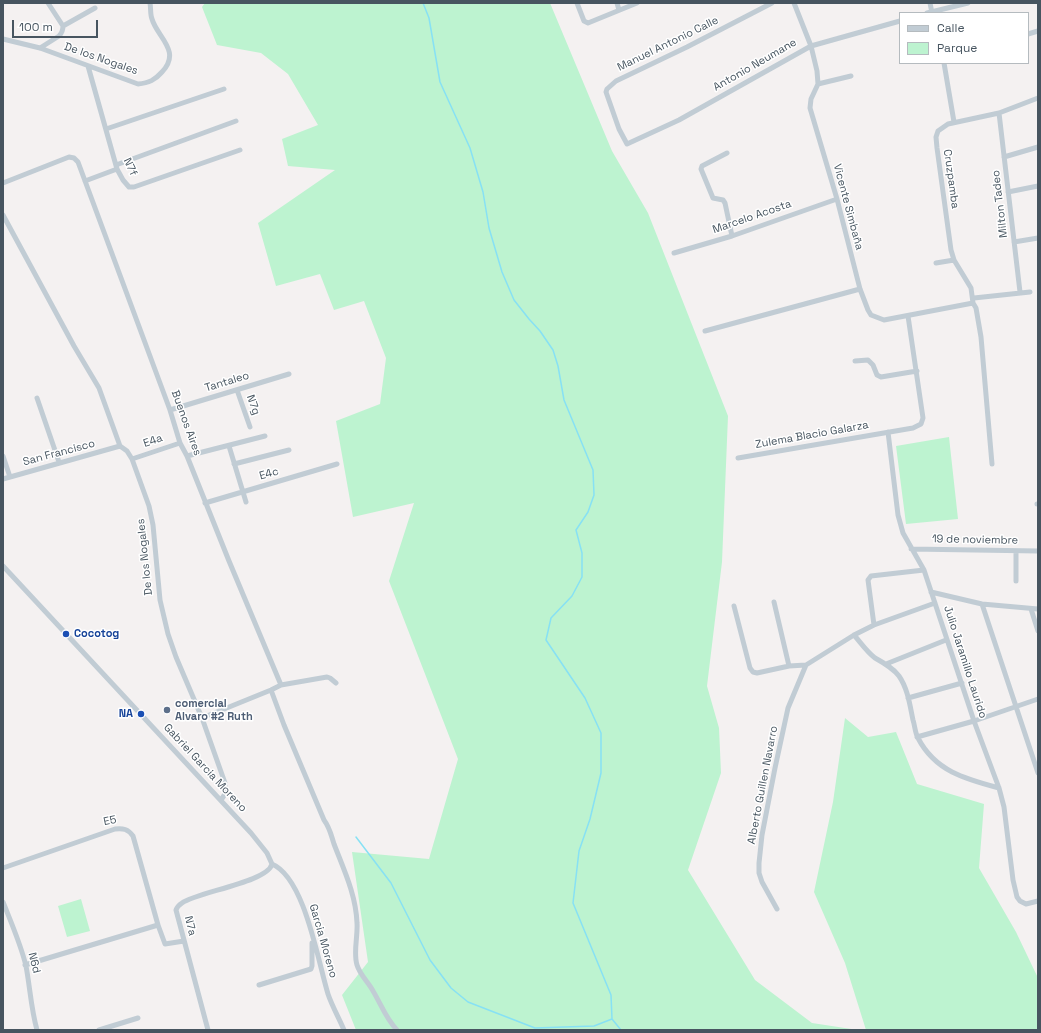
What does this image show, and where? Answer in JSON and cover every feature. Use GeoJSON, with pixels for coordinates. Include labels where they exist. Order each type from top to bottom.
{"type":"FeatureCollection","features":[{"type":"Feature","properties":{"kind":"street"},"geometry":{"type":"LineString","coordinates":[[40,48],[62,33],[63,26],[48,3]]}},
{"type":"Feature","properties":{"kind":"street","name":"De los Nogales"},"geometry":{"type":"LineString","coordinates":[[3,38],[40,48],[138,84],[147,83],[156,79],[169,64],[168,47],[151,18],[150,3]]}},
{"type":"Feature","properties":{"kind":"street"},"geometry":{"type":"LineString","coordinates":[[577,3],[584,20],[588,24],[637,3]]}},
{"type":"Feature","properties":{"kind":"street"},"geometry":{"type":"LineString","coordinates":[[617,3],[619,10]]}},
{"type":"Feature","properties":{"kind":"street","name":"Manuel Antonio Calle"},"geometry":{"type":"LineString","coordinates":[[627,144],[619,129],[606,92],[607,89],[616,81],[687,47],[772,3]]}},
{"type":"Feature","properties":{"kind":"street","name":"Vicente Simbaña"},"geometry":{"type":"LineString","coordinates":[[794,3],[811,46],[817,71],[818,84],[811,98],[810,108],[837,199],[860,289],[868,310],[872,316],[884,320],[908,316],[974,300],[1020,292],[1030,292]]}},
{"type":"Feature","properties":{"kind":"street"},"geometry":{"type":"LineString","coordinates":[[934,12],[968,3]]}},
{"type":"Feature","properties":{"kind":"street"},"geometry":{"type":"LineString","coordinates":[[63,26],[95,8]]}},
{"type":"Feature","properties":{"kind":"street","name":"Antonio Neumane"},"geometry":{"type":"LineString","coordinates":[[627,144],[679,120],[811,46],[899,21]]}},
{"type":"Feature","properties":{"kind":"street"},"geometry":{"type":"LineString","coordinates":[[944,64],[954,122],[999,113],[1038,98]]}},
{"type":"Feature","properties":{"kind":"street","name":"N7f"},"geometry":{"type":"LineString","coordinates":[[88,66],[117,167],[128,186],[134,187],[240,150]]}},
{"type":"Feature","properties":{"kind":"street"},"geometry":{"type":"LineString","coordinates":[[818,84],[851,76]]}},
{"type":"Feature","properties":{"kind":"street"},"geometry":{"type":"LineString","coordinates":[[106,129],[224,89]]}},
{"type":"Feature","properties":{"kind":"street","name":"Milton Tadeo"},"geometry":{"type":"LineString","coordinates":[[999,113],[1020,292]]}},
{"type":"Feature","properties":{"kind":"street"},"geometry":{"type":"LineString","coordinates":[[85,181],[236,121]]}},
{"type":"Feature","properties":{"kind":"street","name":"Cruzpamba"},"geometry":{"type":"LineString","coordinates":[[954,122],[942,127],[938,131],[936,137],[937,148],[951,250],[954,260],[971,288],[976,308],[981,337],[992,464]]}},
{"type":"Feature","properties":{"kind":"street"},"geometry":{"type":"LineString","coordinates":[[1004,157],[1038,147]]}},
{"type":"Feature","properties":{"kind":"street"},"geometry":{"type":"LineString","coordinates":[[727,153],[702,166],[701,169],[712,198],[723,200],[725,203],[732,236]]}},
{"type":"Feature","properties":{"kind":"street","name":"Buenos Aires"},"geometry":{"type":"LineString","coordinates":[[3,183],[69,158],[76,160],[170,410],[180,442],[188,456],[205,503],[281,685]]}},
{"type":"Feature","properties":{"kind":"street"},"geometry":{"type":"LineString","coordinates":[[1008,192],[1038,186]]}},
{"type":"Feature","properties":{"kind":"street","name":"Marcelo Acosta"},"geometry":{"type":"LineString","coordinates":[[674,253],[732,236],[837,199]]}},
{"type":"Feature","properties":{"kind":"street","name":"De los Nogales"},"geometry":{"type":"LineString","coordinates":[[3,215],[99,388],[120,446],[127,451],[132,459],[146,497],[153,525],[161,610],[176,657],[202,718],[225,783],[226,794],[221,800]]}},
{"type":"Feature","properties":{"kind":"street"},"geometry":{"type":"LineString","coordinates":[[1014,242],[1038,238]]}},
{"type":"Feature","properties":{"kind":"street"},"geometry":{"type":"LineString","coordinates":[[936,262],[954,260]]}},
{"type":"Feature","properties":{"kind":"street"},"geometry":{"type":"LineString","coordinates":[[705,331],[860,289]]}},
{"type":"Feature","properties":{"kind":"street"},"geometry":{"type":"LineString","coordinates":[[855,361],[868,360],[873,365],[877,375],[881,377],[917,371],[908,316]]}},
{"type":"Feature","properties":{"kind":"street","name":"Zulema Blacio Galarza"},"geometry":{"type":"LineString","coordinates":[[738,458],[913,428],[923,422],[917,371]]}},
{"type":"Feature","properties":{"kind":"street","name":"Tantaleo"},"geometry":{"type":"LineString","coordinates":[[170,410],[289,374]]}},
{"type":"Feature","properties":{"kind":"street","name":"N7g"},"geometry":{"type":"LineString","coordinates":[[237,390],[250,427]]}},
{"type":"Feature","properties":{"kind":"street"},"geometry":{"type":"LineString","coordinates":[[37,398],[59,462]]}},
{"type":"Feature","properties":{"kind":"street","name":"Julio Jaramillo Laurido"},"geometry":{"type":"LineString","coordinates":[[888,432],[898,515],[903,533],[924,570],[946,640],[999,788],[1004,807],[1013,880],[1017,897],[1020,901],[1026,904],[1038,901]]}},
{"type":"Feature","properties":{"kind":"street"},"geometry":{"type":"LineString","coordinates":[[188,456],[265,436]]}},
{"type":"Feature","properties":{"kind":"street","name":"E4a"},"geometry":{"type":"LineString","coordinates":[[132,459],[180,442]]}},
{"type":"Feature","properties":{"kind":"street","name":"San Francisco"},"geometry":{"type":"LineString","coordinates":[[3,479],[120,446]]}},
{"type":"Feature","properties":{"kind":"street"},"geometry":{"type":"LineString","coordinates":[[229,446],[246,502]]}},
{"type":"Feature","properties":{"kind":"street"},"geometry":{"type":"LineString","coordinates":[[234,464],[289,450]]}},
{"type":"Feature","properties":{"kind":"street"},"geometry":{"type":"LineString","coordinates":[[3,456],[10,477]]}},
{"type":"Feature","properties":{"kind":"street","name":"E4c"},"geometry":{"type":"LineString","coordinates":[[205,503],[337,464]]}},
{"type":"Feature","properties":{"kind":"street","name":"19 de noviembre"},"geometry":{"type":"LineString","coordinates":[[911,549],[1038,551]]}},
{"type":"Feature","properties":{"kind":"street"},"geometry":{"type":"LineString","coordinates":[[1016,551],[1016,581]]}},
{"type":"Feature","properties":{"kind":"street","name":"Gabriel Garcia Moreno"},"geometry":{"type":"LineString","coordinates":[[3,566],[221,800],[267,853],[272,864]]}},
{"type":"Feature","properties":{"kind":"street"},"geometry":{"type":"LineString","coordinates":[[874,626],[868,580],[869,578],[871,576],[924,570]]}},
{"type":"Feature","properties":{"kind":"street"},"geometry":{"type":"LineString","coordinates":[[931,592],[982,604],[1038,609]]}},
{"type":"Feature","properties":{"kind":"street"},"geometry":{"type":"LineString","coordinates":[[774,602],[788,666]]}},
{"type":"Feature","properties":{"kind":"street"},"geometry":{"type":"LineString","coordinates":[[734,606],[750,668],[753,672],[757,673],[788,666],[806,665],[854,635],[935,603]]}},
{"type":"Feature","properties":{"kind":"street"},"geometry":{"type":"LineString","coordinates":[[982,604],[1038,773]]}},
{"type":"Feature","properties":{"kind":"street"},"geometry":{"type":"LineString","coordinates":[[1031,609],[1038,631]]}},
{"type":"Feature","properties":{"kind":"street"},"geometry":{"type":"LineString","coordinates":[[854,635],[868,652],[886,664],[899,676],[908,698],[917,737],[938,764],[969,780],[999,788]]}},
{"type":"Feature","properties":{"kind":"street"},"geometry":{"type":"LineString","coordinates":[[886,664],[946,640]]}},
{"type":"Feature","properties":{"kind":"street","name":"Alberto Guillen Navarro"},"geometry":{"type":"LineString","coordinates":[[776,909],[759,874],[760,856],[775,768],[788,708],[806,665]]}},
{"type":"Feature","properties":{"kind":"street"},"geometry":{"type":"LineString","coordinates":[[202,718],[281,685],[328,677],[336,683]]}},
{"type":"Feature","properties":{"kind":"street"},"geometry":{"type":"LineString","coordinates":[[908,698],[962,683]]}},
{"type":"Feature","properties":{"kind":"street"},"geometry":{"type":"LineString","coordinates":[[271,690],[324,820],[329,827],[350,885],[357,916],[357,966],[389,1020],[397,1030]]}},
{"type":"Feature","properties":{"kind":"street"},"geometry":{"type":"LineString","coordinates":[[917,737],[974,721],[1038,699]]}},
{"type":"Feature","properties":{"kind":"street","name":"E5"},"geometry":{"type":"LineString","coordinates":[[3,868],[115,829],[125,829],[130,832],[132,836],[164,944],[184,941]]}},
{"type":"Feature","properties":{"kind":"street","name":"Garcia Moreno"},"geometry":{"type":"LineString","coordinates":[[272,864],[280,868],[300,897],[309,923],[328,995],[344,1030]]}},
{"type":"Feature","properties":{"kind":"street","name":"N7a"},"geometry":{"type":"LineString","coordinates":[[208,1030],[176,910],[180,904],[256,877],[270,870],[272,864]]}},
{"type":"Feature","properties":{"kind":"street","name":"N6d"},"geometry":{"type":"LineString","coordinates":[[3,902],[25,965],[37,1030]]}},
{"type":"Feature","properties":{"kind":"street"},"geometry":{"type":"LineString","coordinates":[[25,965],[158,925]]}},
{"type":"Feature","properties":{"kind":"street"},"geometry":{"type":"LineString","coordinates":[[259,985],[311,969],[313,938]]}},
{"type":"Feature","properties":{"kind":"street"},"geometry":{"type":"LineString","coordinates":[[99,1030],[138,1018]]}},
{"type":"Feature","properties":{"kind":"green space"},"geometry":{"type":"Polygon","coordinates":[[[205,3],[550,3],[612,151],[648,213],[728,416],[722,562],[707,686],[719,728],[721,773],[688,870],[755,980],[812,1023],[858,1030],[356,1030],[342,995],[368,962],[352,852],[429,859],[458,759],[389,581],[414,503],[353,517],[336,421],[380,404],[386,358],[364,301],[334,310],[320,274],[276,286],[258,223],[335,170],[288,166],[282,139],[318,125],[288,74],[261,53],[217,45],[202,7],[205,3]]]}},
{"type":"Feature","properties":{"kind":"green space"},"geometry":{"type":"Polygon","coordinates":[[[949,437],[958,519],[906,524],[896,446],[949,437]]]}},
{"type":"Feature","properties":{"kind":"green space"},"geometry":{"type":"Polygon","coordinates":[[[845,718],[868,737],[896,732],[917,784],[984,804],[979,868],[1016,932],[1038,978],[1038,1030],[866,1030],[845,963],[814,892],[833,802],[845,718]]]}},
{"type":"Feature","properties":{"kind":"green space"},"geometry":{"type":"Polygon","coordinates":[[[81,899],[90,931],[67,937],[58,906],[81,899]]]}},
{"type":"Feature","properties":{"kind":"waterway"},"geometry":{"type":"LineString","coordinates":[[423,3],[429,18],[440,82],[470,148],[483,192],[489,228],[502,272],[514,300],[540,331],[553,350],[558,366],[564,400],[593,470],[594,495],[588,512],[576,530],[582,553],[582,577],[572,596],[551,618],[546,640],[585,698],[601,733],[601,773],[590,819],[579,851],[573,903],[611,995],[612,1019],[621,1030]]}},
{"type":"Feature","properties":{"kind":"waterway"},"geometry":{"type":"LineString","coordinates":[[356,837],[391,883],[430,960],[451,988],[468,1002],[535,1028],[594,1026],[612,1019]]}},
{"type":"Feature","properties":{"kind":"place","name":"Cocotog"},"geometry":{"type":"Point","coordinates":[66,634]}},
{"type":"Feature","properties":{"kind":"place","name":"comercial Alvaro #2 Ruth"},"geometry":{"type":"Point","coordinates":[167,710]}},
{"type":"Feature","properties":{"kind":"place","name":"NA"},"geometry":{"type":"Point","coordinates":[141,714]}}]}
